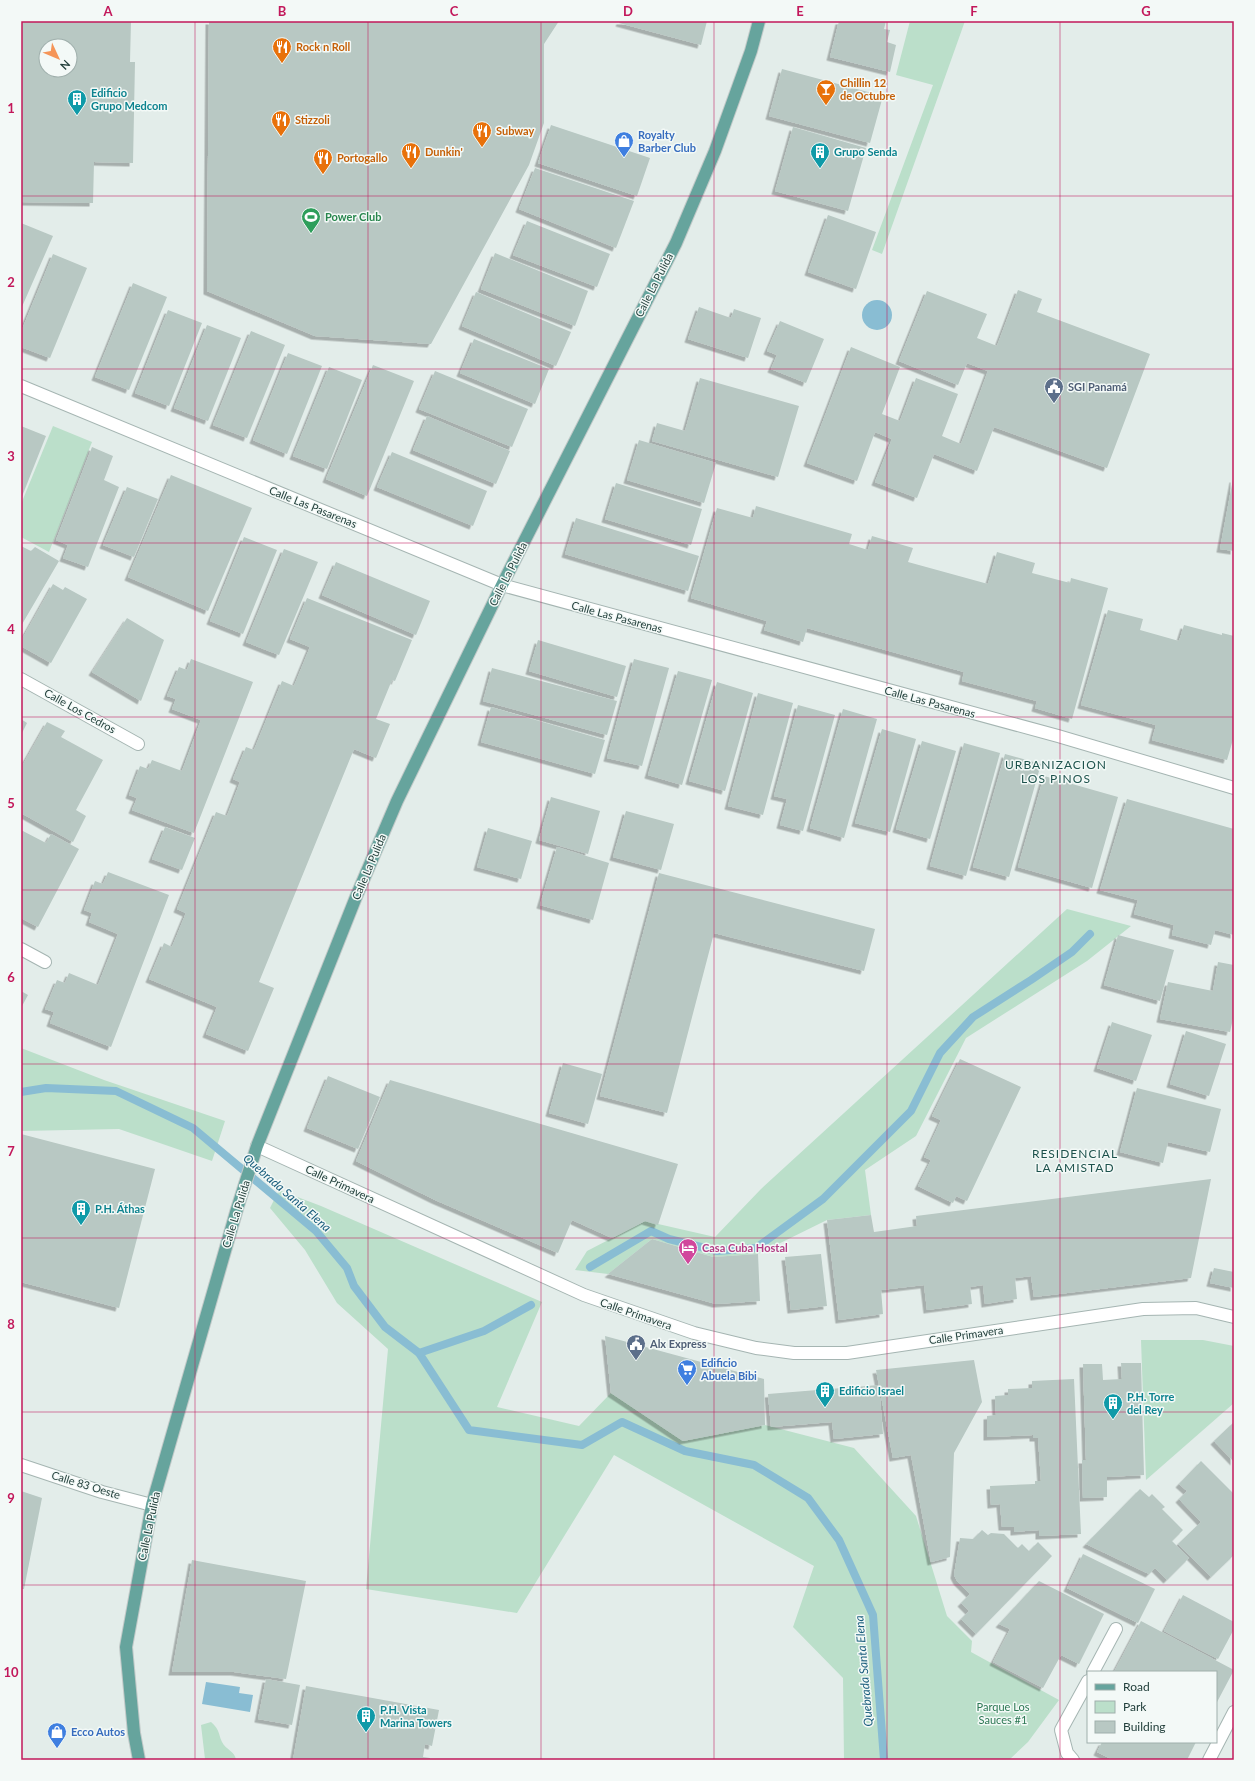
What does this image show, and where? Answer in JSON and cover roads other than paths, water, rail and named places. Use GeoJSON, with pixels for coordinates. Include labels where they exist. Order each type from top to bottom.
{"type":"FeatureCollection","features":[{"type":"Feature","properties":{"kind":"main road","name":"Calle La Pulida"},"geometry":{"type":"LineString","coordinates":[[139,1760],[134,1734],[126,1648],[152,1505],[237,1209],[257,1146],[356,897],[397,801],[502,585],[676,243],[715,151],[751,51],[759,21]]}},
{"type":"Feature","properties":{"kind":"street","name":"Calle Las Pasarenas"},"geometry":{"type":"LineString","coordinates":[[21,386],[502,585],[1058,736],[1234,788]]}},
{"type":"Feature","properties":{"kind":"street","name":"Calle Los Cedros"},"geometry":{"type":"LineString","coordinates":[[21,679],[138,744]]}},
{"type":"Feature","properties":{"kind":"street"},"geometry":{"type":"LineString","coordinates":[[21,949],[45,962]]}},
{"type":"Feature","properties":{"kind":"street","name":"Calle Primavera"},"geometry":{"type":"LineString","coordinates":[[257,1146],[584,1295],[694,1333],[756,1348],[794,1353],[846,1353],[1143,1310],[1196,1308],[1234,1317]]}},
{"type":"Feature","properties":{"kind":"street","name":"Calle 83 Oeste"},"geometry":{"type":"LineString","coordinates":[[21,1465],[102,1492],[152,1505]]}},
{"type":"Feature","properties":{"kind":"street"},"geometry":{"type":"LineString","coordinates":[[1094,1671],[1116,1630]]}},
{"type":"Feature","properties":{"kind":"street"},"geometry":{"type":"LineString","coordinates":[[1073,1760],[1067,1753],[1061,1730],[1087,1683]]}},
{"type":"Feature","properties":{"kind":"street"},"geometry":{"type":"LineString","coordinates":[[1209,1760],[1234,1712]]}},
{"type":"Feature","properties":{"kind":"water"},"geometry":{"type":"Polygon","coordinates":[[[877,300],[888,304],[892,315],[888,326],[877,330],[866,326],[862,315],[866,304],[877,300]]]}},
{"type":"Feature","properties":{"kind":"water"},"geometry":{"type":"Polygon","coordinates":[[[206,1682],[240,1687],[239,1693],[253,1695],[250,1712],[202,1704],[206,1682]]]}},
{"type":"Feature","properties":{"kind":"waterway"},"geometry":{"type":"LineString","coordinates":[[590,1267],[651,1231],[669,1239],[717,1251],[756,1248],[823,1199],[911,1111],[940,1053],[973,1017],[1072,952],[1090,934]]}},
{"type":"Feature","properties":{"kind":"waterway","name":"Quebrada Santa Elena"},"geometry":{"type":"LineString","coordinates":[[21,1092],[46,1088],[116,1091],[193,1128],[316,1231],[347,1268],[354,1286],[385,1327],[419,1353],[469,1430],[582,1445],[622,1422],[685,1451],[754,1465],[808,1498],[839,1540],[873,1615],[884,1760]]}},
{"type":"Feature","properties":{"kind":"waterway"},"geometry":{"type":"LineString","coordinates":[[419,1353],[484,1331],[531,1305]]}},
{"type":"Feature","properties":{"kind":"place","name":"Rock n Roll"},"geometry":{"type":"Point","coordinates":[282,64]}},
{"type":"Feature","properties":{"kind":"place","name":"Chillin 12 de Octubre"},"geometry":{"type":"Point","coordinates":[826,106]}},
{"type":"Feature","properties":{"kind":"place","name":"Edificio Grupo Medcom"},"geometry":{"type":"Point","coordinates":[77,116]}},
{"type":"Feature","properties":{"kind":"place","name":"Stizzoli"},"geometry":{"type":"Point","coordinates":[281,137]}},
{"type":"Feature","properties":{"kind":"place","name":"Subway"},"geometry":{"type":"Point","coordinates":[482,148]}},
{"type":"Feature","properties":{"kind":"place","name":"Royalty Barber Club"},"geometry":{"type":"Point","coordinates":[624,158]}},
{"type":"Feature","properties":{"kind":"place","name":"Dunkin'"},"geometry":{"type":"Point","coordinates":[411,169]}},
{"type":"Feature","properties":{"kind":"place","name":"Grupo Senda"},"geometry":{"type":"Point","coordinates":[820,169]}},
{"type":"Feature","properties":{"kind":"place","name":"Portogallo"},"geometry":{"type":"Point","coordinates":[323,175]}},
{"type":"Feature","properties":{"kind":"place","name":"Power Club"},"geometry":{"type":"Point","coordinates":[311,234]}},
{"type":"Feature","properties":{"kind":"place","name":"SGI Panamá"},"geometry":{"type":"Point","coordinates":[1054,404]}},
{"type":"Feature","properties":{"kind":"place","name":"P.H. Áthas"},"geometry":{"type":"Point","coordinates":[81,1226]}},
{"type":"Feature","properties":{"kind":"place","name":"Casa Cuba Hostal"},"geometry":{"type":"Point","coordinates":[688,1265]}},
{"type":"Feature","properties":{"kind":"place","name":"Alx Express"},"geometry":{"type":"Point","coordinates":[636,1361]}},
{"type":"Feature","properties":{"kind":"place","name":"Edificio Abuela Bibi"},"geometry":{"type":"Point","coordinates":[687,1386]}},
{"type":"Feature","properties":{"kind":"place","name":"Edificio Israel"},"geometry":{"type":"Point","coordinates":[825,1408]}},
{"type":"Feature","properties":{"kind":"place","name":"P.H. Torre del Rey"},"geometry":{"type":"Point","coordinates":[1113,1420]}},
{"type":"Feature","properties":{"kind":"place","name":"P.H. Vista Marina Towers"},"geometry":{"type":"Point","coordinates":[366,1733]}},
{"type":"Feature","properties":{"kind":"place","name":"Ecco Autos"},"geometry":{"type":"Point","coordinates":[57,1749]}},
{"type":"Feature","properties":{"kind":"district","name":"URBANIZACION LOS PINOS"},"geometry":{"type":"Point","coordinates":[1056,772]}},
{"type":"Feature","properties":{"kind":"district","name":"RESIDENCIAL LA AMISTAD"},"geometry":{"type":"Point","coordinates":[1075,1161]}},
{"type":"Feature","properties":{"kind":"park label","name":"Parque Los Sauces #1"},"geometry":{"type":"Point","coordinates":[1003,1713]}}]}
